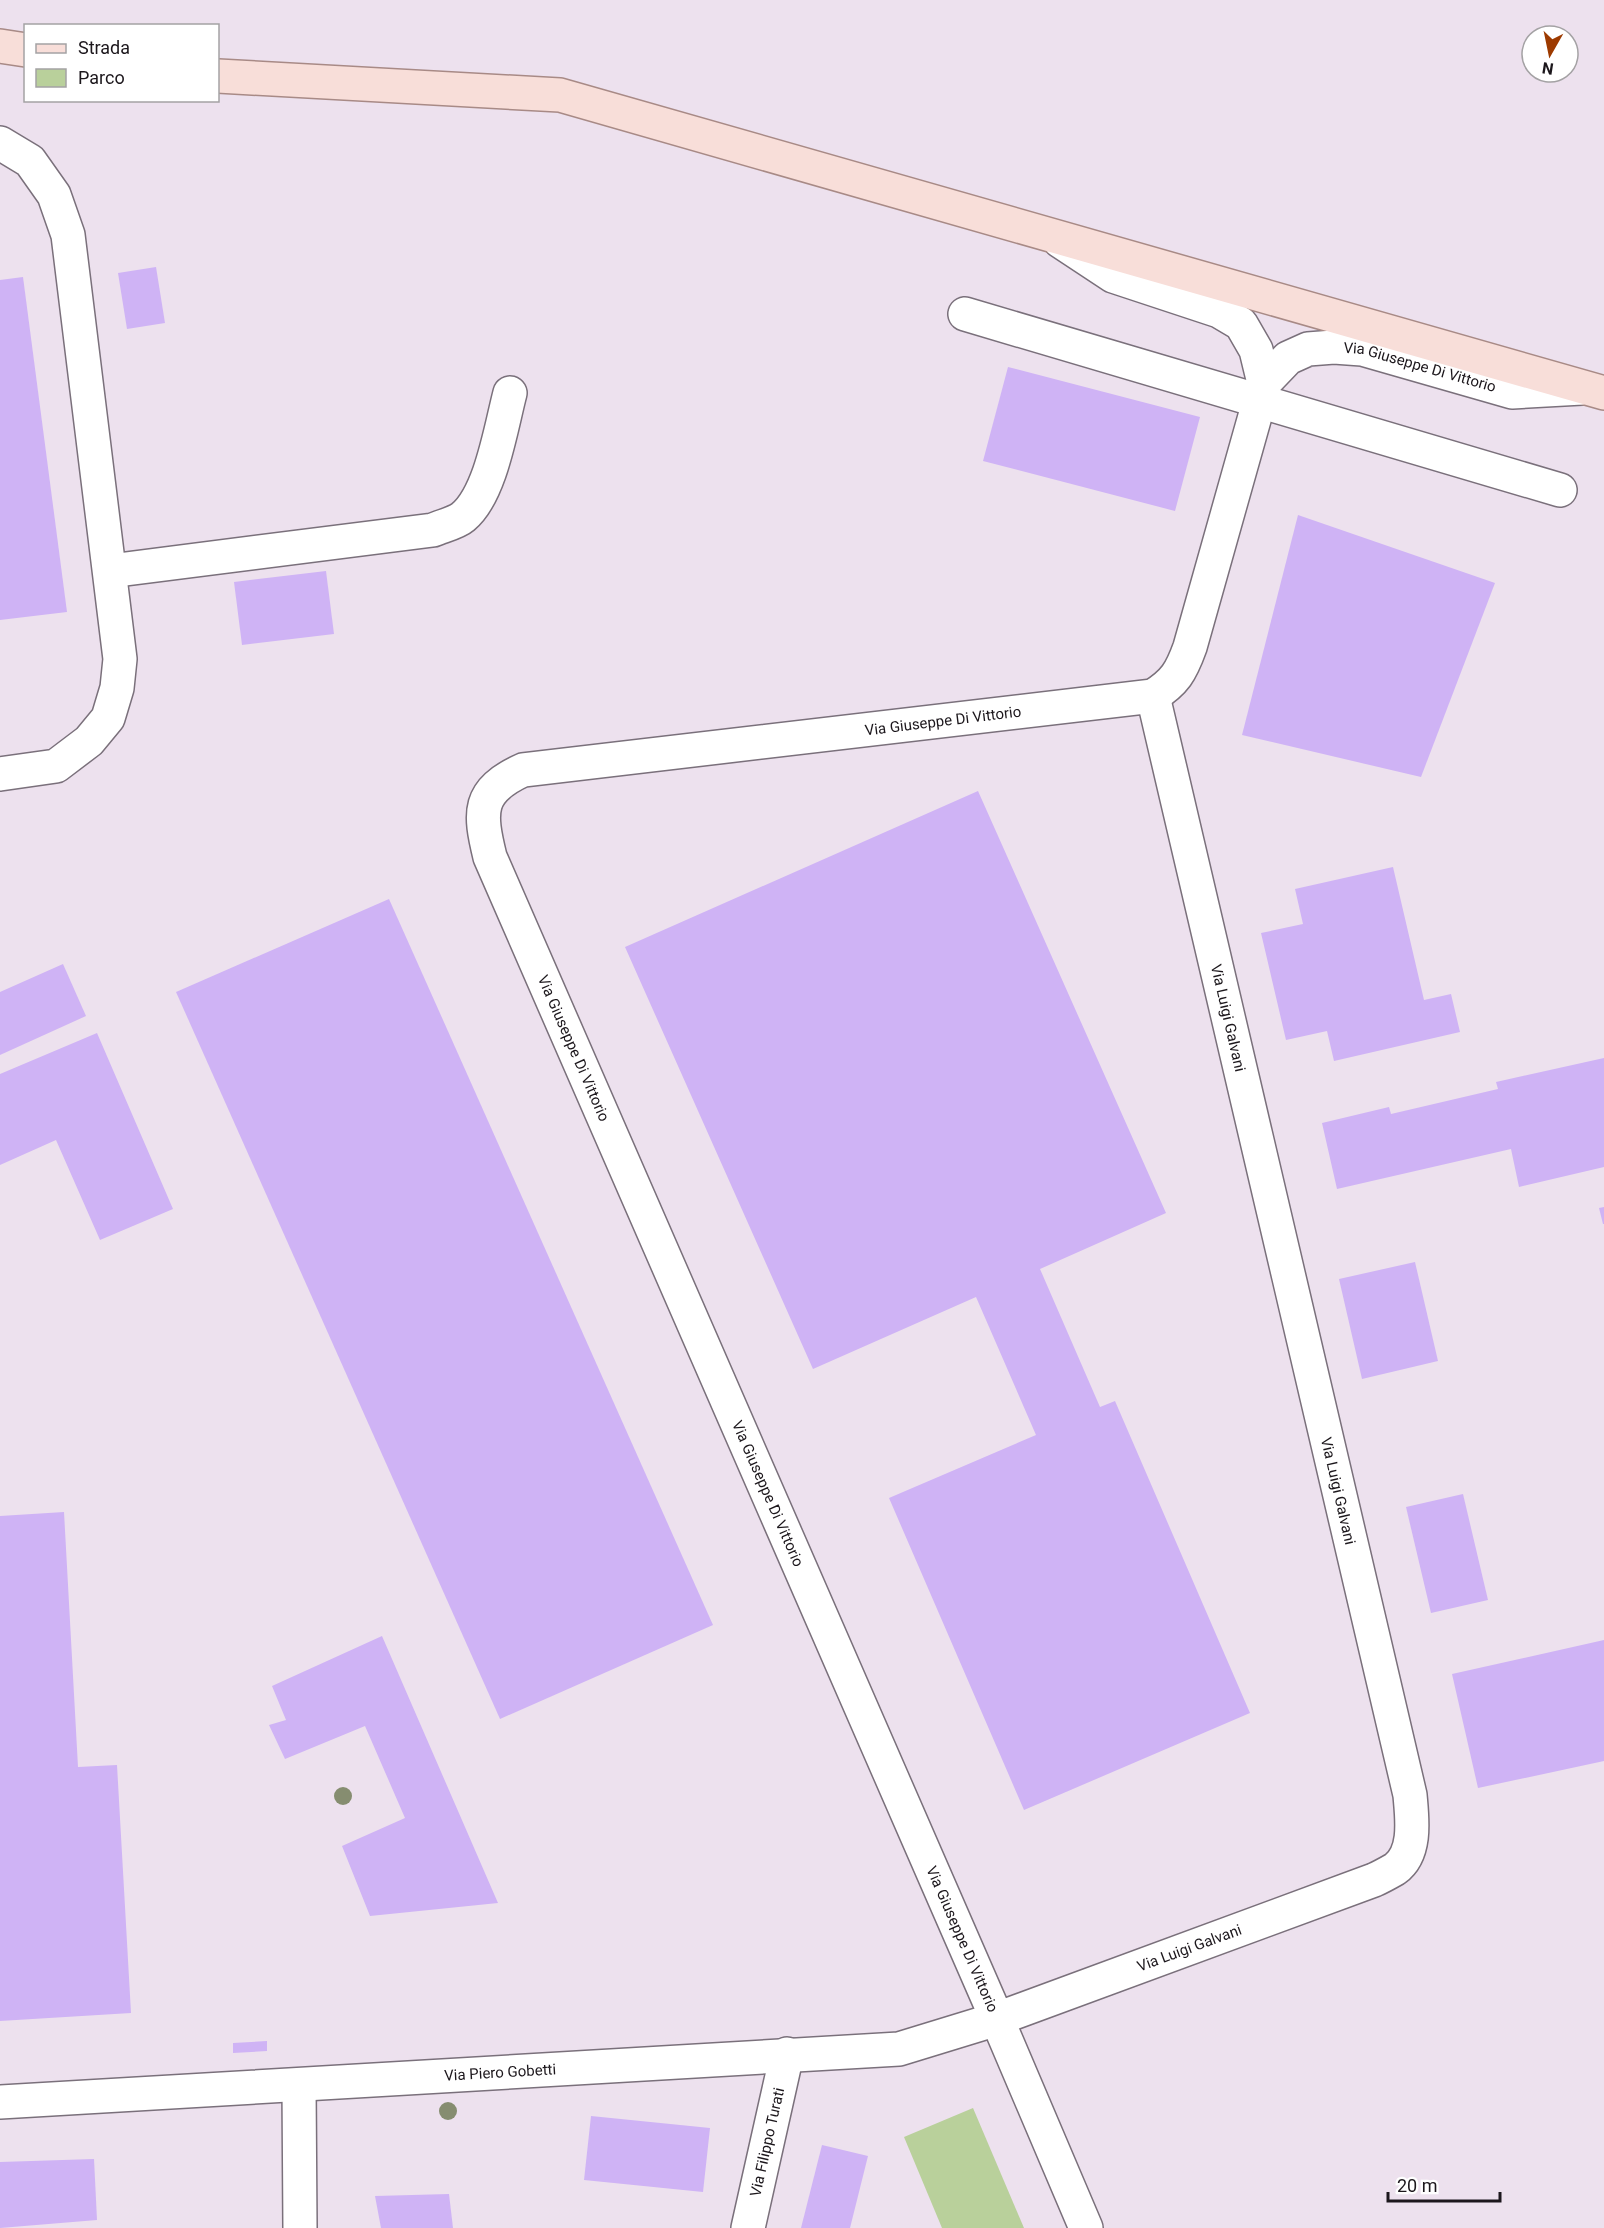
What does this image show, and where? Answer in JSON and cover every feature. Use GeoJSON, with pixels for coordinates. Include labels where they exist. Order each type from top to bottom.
{"type":"FeatureCollection","features":[{"type":"Feature","properties":{"kind":"main road"},"geometry":{"type":"LineString","coordinates":[[0,46],[24,50]]}},
{"type":"Feature","properties":{"kind":"main road"},"geometry":{"type":"LineString","coordinates":[[219,76],[560,95],[1596,390]]}},
{"type":"Feature","properties":{"kind":"street"},"geometry":{"type":"LineString","coordinates":[[0,142],[30,161],[54,195],[68,235],[120,659],[117,688],[108,718],[89,741],[56,766],[0,774]]}},
{"type":"Feature","properties":{"kind":"street","name":"Via Giuseppe Di Vittorio"},"geometry":{"type":"LineString","coordinates":[[1053,237],[1113,276],[1220,311],[1241,324],[1256,350],[1262,392]]}},
{"type":"Feature","properties":{"kind":"street"},"geometry":{"type":"LineString","coordinates":[[965,314],[1262,392],[1560,490]]}},
{"type":"Feature","properties":{"kind":"street","name":"Via Giuseppe Di Vittorio"},"geometry":{"type":"LineString","coordinates":[[1086,2228],[490,857],[483,830],[483,809],[490,792],[503,779],[523,770],[1153,696],[1169,686],[1181,670],[1190,647],[1262,392],[1288,357],[1308,350],[1334,347],[1362,349],[1512,392],[1596,390]]}},
{"type":"Feature","properties":{"kind":"street"},"geometry":{"type":"LineString","coordinates":[[110,571],[433,530],[463,518],[477,499],[490,472],[510,393]]}},
{"type":"Feature","properties":{"kind":"street","name":"Via Luigi Galvani"},"geometry":{"type":"LineString","coordinates":[[997,2019],[1374,1880],[1397,1867],[1409,1848],[1412,1823],[1410,1795],[1153,696]]}},
{"type":"Feature","properties":{"kind":"street","name":"Via Piero Gobetti"},"geometry":{"type":"LineString","coordinates":[[0,2102],[899,2049],[997,2019]]}},
{"type":"Feature","properties":{"kind":"street","name":"Via Filippo Turati"},"geometry":{"type":"LineString","coordinates":[[748,2228],[787,2054]]}},
{"type":"Feature","properties":{"kind":"street"},"geometry":{"type":"LineString","coordinates":[[299,2085],[300,2228]]}},
{"type":"Feature","properties":{"kind":"green space"},"geometry":{"type":"Polygon","coordinates":[[[973,2108],[1024,2228],[942,2228],[904,2137],[973,2108]]]}},
{"type":"Feature","properties":{"kind":"building"},"geometry":{"type":"Polygon","coordinates":[[[156,267],[165,323],[127,329],[118,273],[156,267]]]}},
{"type":"Feature","properties":{"kind":"building"},"geometry":{"type":"Polygon","coordinates":[[[23,277],[67,612],[0,620],[0,280],[23,277]]]}},
{"type":"Feature","properties":{"kind":"building"},"geometry":{"type":"Polygon","coordinates":[[[1008,367],[1200,417],[1175,511],[983,461],[1008,367]]]}},
{"type":"Feature","properties":{"kind":"building"},"geometry":{"type":"Polygon","coordinates":[[[1298,515],[1495,583],[1421,777],[1242,735],[1298,515]]]}},
{"type":"Feature","properties":{"kind":"building"},"geometry":{"type":"Polygon","coordinates":[[[326,571],[334,634],[242,645],[234,582],[326,571]]]}},
{"type":"Feature","properties":{"kind":"building"},"geometry":{"type":"Polygon","coordinates":[[[978,791],[1166,1213],[1040,1269],[1100,1407],[1115,1401],[1250,1713],[1024,1810],[889,1498],[1036,1435],[976,1297],[813,1369],[625,947],[978,791]]]}},
{"type":"Feature","properties":{"kind":"building"},"geometry":{"type":"Polygon","coordinates":[[[1393,867],[1424,1000],[1451,994],[1460,1032],[1334,1061],[1327,1031],[1286,1040],[1261,933],[1303,924],[1295,889],[1393,867]]]}},
{"type":"Feature","properties":{"kind":"building"},"geometry":{"type":"Polygon","coordinates":[[[389,899],[713,1625],[500,1719],[176,992],[389,899]]]}},
{"type":"Feature","properties":{"kind":"building"},"geometry":{"type":"Polygon","coordinates":[[[63,964],[86,1016],[0,1055],[0,992],[63,964]]]}},
{"type":"Feature","properties":{"kind":"building"},"geometry":{"type":"Polygon","coordinates":[[[97,1033],[173,1209],[100,1240],[56,1140],[0,1165],[0,1074],[97,1033]]]}},
{"type":"Feature","properties":{"kind":"building"},"geometry":{"type":"Polygon","coordinates":[[[1604,1058],[1604,1167],[1519,1187],[1511,1149],[1337,1189],[1322,1123],[1389,1107],[1391,1114],[1498,1089],[1496,1082],[1604,1058]]]}},
{"type":"Feature","properties":{"kind":"building"},"geometry":{"type":"Polygon","coordinates":[[[1604,1207],[1604,1224],[1603,1224],[1599,1208],[1604,1207]]]}},
{"type":"Feature","properties":{"kind":"building"},"geometry":{"type":"Polygon","coordinates":[[[1415,1262],[1438,1361],[1362,1379],[1339,1279],[1415,1262]]]}},
{"type":"Feature","properties":{"kind":"building"},"geometry":{"type":"Polygon","coordinates":[[[1463,1494],[1488,1600],[1431,1613],[1406,1507],[1463,1494]]]}},
{"type":"Feature","properties":{"kind":"building"},"geometry":{"type":"Polygon","coordinates":[[[64,1512],[78,1767],[117,1765],[131,2013],[0,2021],[0,1516],[64,1512]]]}},
{"type":"Feature","properties":{"kind":"building"},"geometry":{"type":"Polygon","coordinates":[[[382,1636],[498,1903],[370,1916],[342,1846],[405,1818],[365,1726],[285,1759],[269,1725],[286,1720],[272,1686],[382,1636]]]}},
{"type":"Feature","properties":{"kind":"building"},"geometry":{"type":"Polygon","coordinates":[[[1604,1640],[1604,1761],[1478,1788],[1452,1674],[1604,1640]]]}},
{"type":"Feature","properties":{"kind":"building"},"geometry":{"type":"Polygon","coordinates":[[[267,2041],[267,2051],[233,2053],[233,2043],[267,2041]]]}},
{"type":"Feature","properties":{"kind":"building"},"geometry":{"type":"Polygon","coordinates":[[[591,2116],[710,2128],[703,2192],[584,2180],[591,2116]]]}},
{"type":"Feature","properties":{"kind":"building"},"geometry":{"type":"Polygon","coordinates":[[[822,2145],[868,2156],[850,2228],[801,2228],[822,2145]]]}},
{"type":"Feature","properties":{"kind":"building"},"geometry":{"type":"Polygon","coordinates":[[[94,2159],[97,2220],[0,2228],[0,2162],[94,2159]]]}},
{"type":"Feature","properties":{"kind":"building"},"geometry":{"type":"Polygon","coordinates":[[[449,2194],[453,2228],[381,2228],[375,2196],[449,2194]]]}}]}
